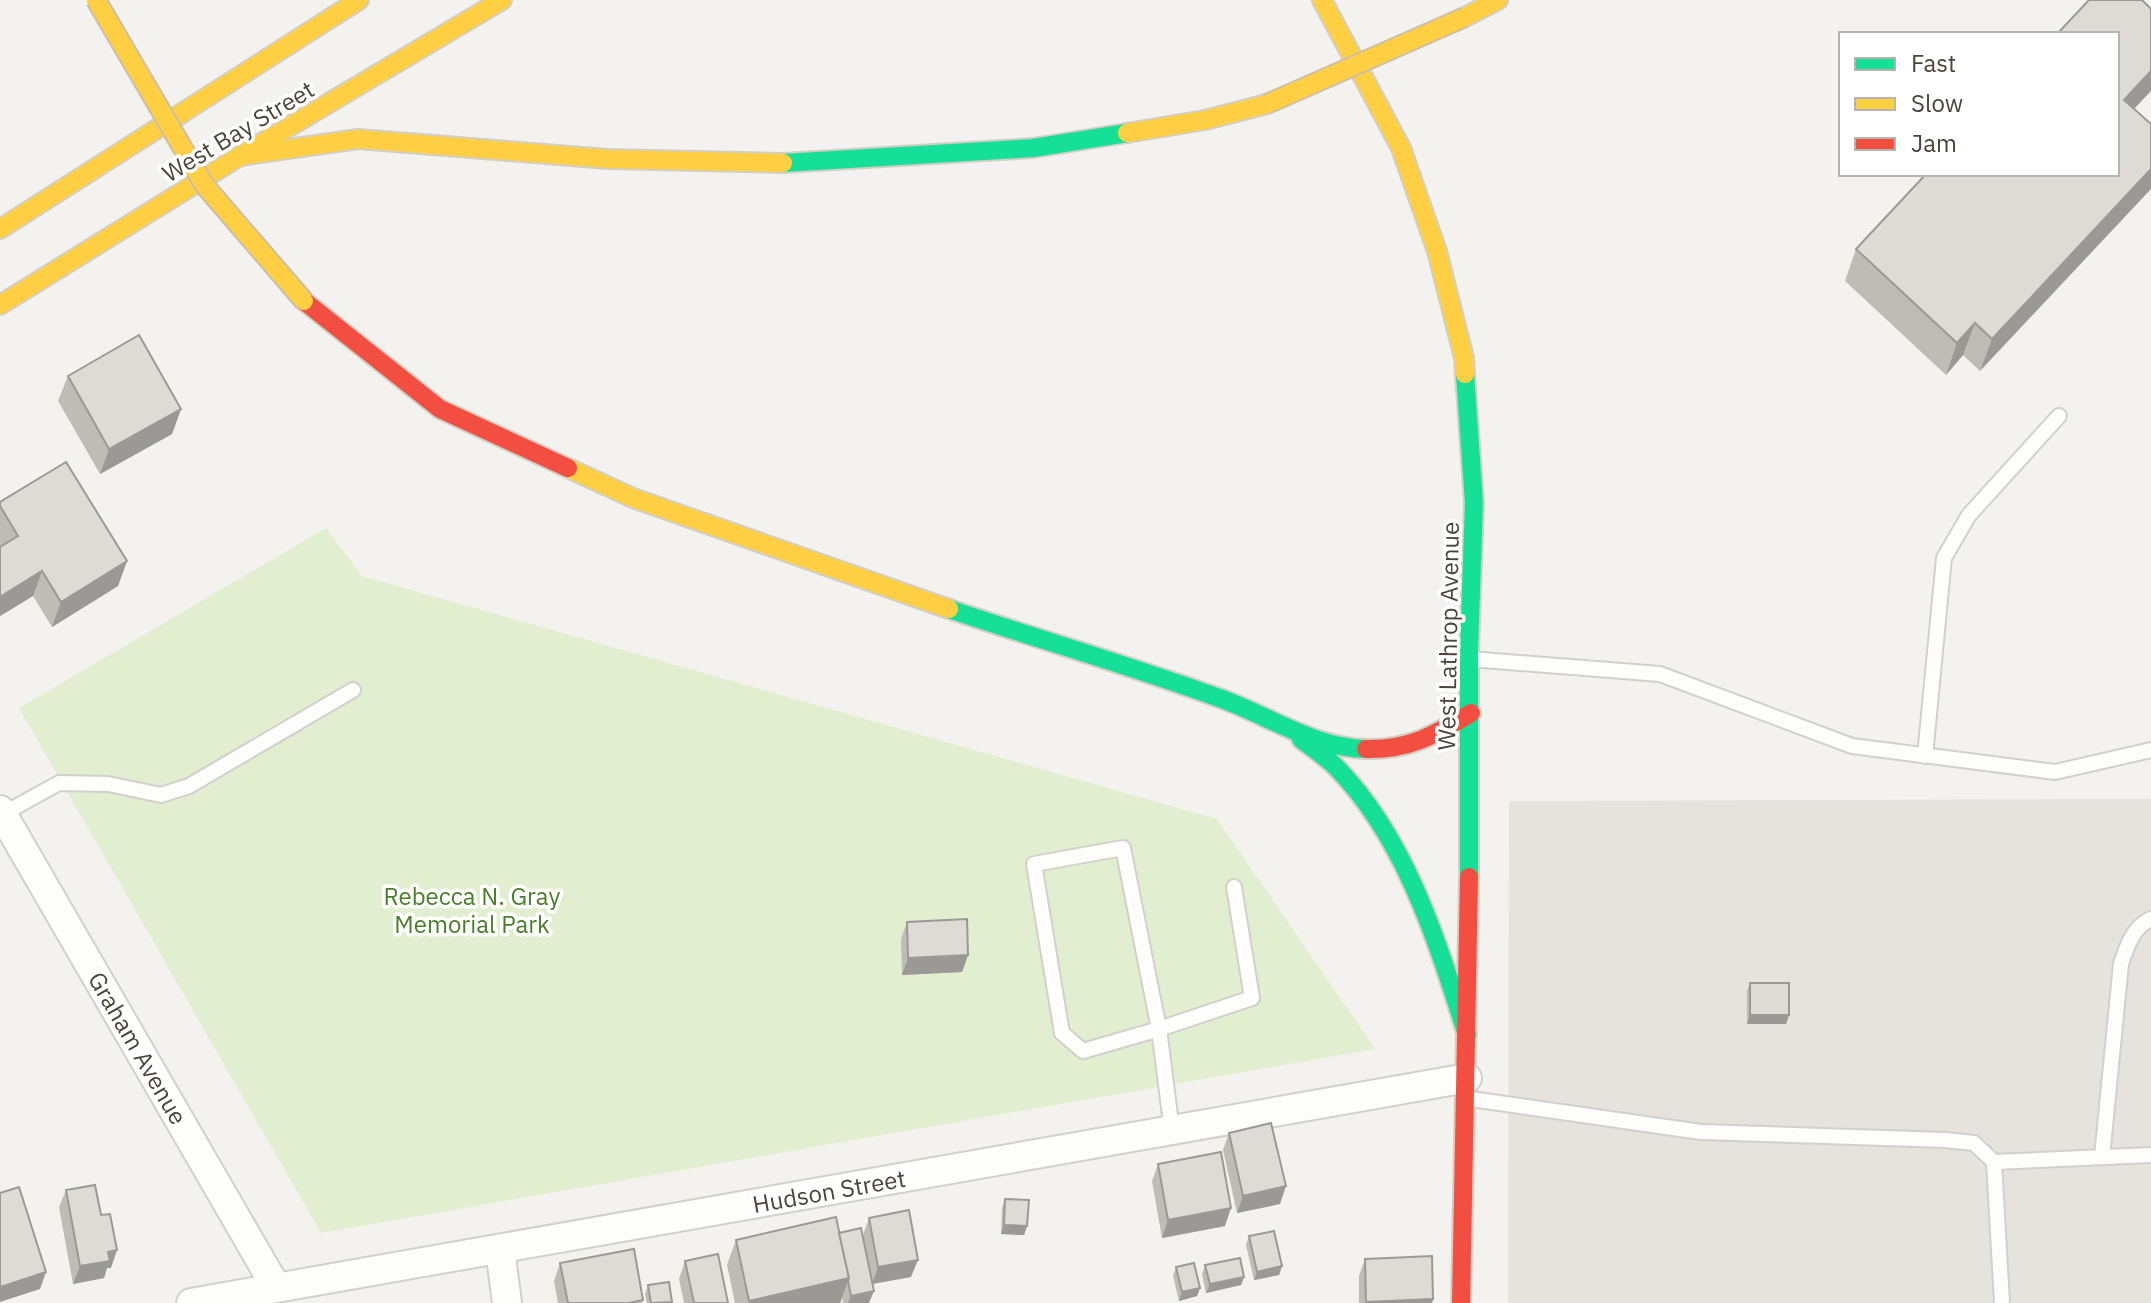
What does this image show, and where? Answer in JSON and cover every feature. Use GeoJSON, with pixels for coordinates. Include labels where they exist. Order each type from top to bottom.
{"type":"FeatureCollection","features":[{"type":"Feature","properties":{"kind":"main road"},"geometry":{"type":"LineString","coordinates":[[96,0],[205,186],[304,301],[440,409],[633,498],[1016,632],[1225,700],[1282,727],[1322,752],[1353,787],[1391,842],[1420,899],[1467,1035]]}},
{"type":"Feature","properties":{"kind":"main road","name":"West Bay Street"},"geometry":{"type":"LineString","coordinates":[[0,229],[359,0]]}},
{"type":"Feature","properties":{"kind":"main road","name":"West Bay Street"},"geometry":{"type":"LineString","coordinates":[[0,305],[240,156],[502,0]]}},
{"type":"Feature","properties":{"kind":"main road","name":"West Lathrop Avenue"},"geometry":{"type":"LineString","coordinates":[[1322,0],[1401,148],[1437,251],[1464,358],[1474,503],[1461,1303]]}},
{"type":"Feature","properties":{"kind":"main road"},"geometry":{"type":"LineString","coordinates":[[240,156],[358,139],[608,159],[799,163],[1033,148],[1205,120],[1267,104],[1498,0]]}},
{"type":"Feature","properties":{"kind":"main road"},"geometry":{"type":"LineString","coordinates":[[1282,727],[1350,749],[1390,750],[1423,741],[1471,713]]}},
{"type":"Feature","properties":{"kind":"street","name":"Graham Avenue"},"geometry":{"type":"LineString","coordinates":[[1,812],[276,1287]]}},
{"type":"Feature","properties":{"kind":"street","name":"Hudson Street"},"geometry":{"type":"LineString","coordinates":[[191,1303],[1172,1131],[1466,1088]]}},
{"type":"Feature","properties":{"kind":"street"},"geometry":{"type":"LineString","coordinates":[[500,1249],[507,1303]]}},
{"type":"Feature","properties":{"kind":"lane"},"geometry":{"type":"LineString","coordinates":[[1925,756],[1944,558],[1969,515],[2059,416]]}},
{"type":"Feature","properties":{"kind":"lane"},"geometry":{"type":"LineString","coordinates":[[1470,659],[1660,674],[1852,746],[1925,756],[2055,772],[2140,755],[2151,750]]}},
{"type":"Feature","properties":{"kind":"lane"},"geometry":{"type":"LineString","coordinates":[[1,812],[59,783],[108,784],[161,795],[189,786],[353,690]]}},
{"type":"Feature","properties":{"kind":"lane"},"geometry":{"type":"LineString","coordinates":[[1172,1131],[1159,1029],[1123,848],[1034,864],[1062,1033],[1083,1051],[1159,1029],[1252,998],[1234,887]]}},
{"type":"Feature","properties":{"kind":"lane"},"geometry":{"type":"LineString","coordinates":[[2102,1157],[2121,964],[2129,939],[2146,920],[2151,919]]}},
{"type":"Feature","properties":{"kind":"lane"},"geometry":{"type":"LineString","coordinates":[[1466,1088],[1701,1132],[1974,1143],[1994,1162],[2002,1303]]}},
{"type":"Feature","properties":{"kind":"lane"},"geometry":{"type":"LineString","coordinates":[[1994,1162],[2151,1155]]}},
{"type":"Feature","properties":{"kind":"shaded area"},"geometry":{"type":"Polygon","coordinates":[[[2151,799],[2151,1303],[1508,1303],[1509,801],[2151,799]]]}},
{"type":"Feature","properties":{"kind":"green space","name":"Rebecca N. Gray Memorial Park"},"geometry":{"type":"Polygon","coordinates":[[[326,528],[362,576],[1217,819],[1375,1049],[321,1233],[19,708],[326,528]]]}},
{"type":"Feature","properties":{"kind":"building"},"geometry":{"type":"Polygon","coordinates":[[[2089,0],[2142,0],[2151,9],[2151,71],[2124,100],[2151,124],[2151,169],[1992,339],[1975,323],[1957,343],[1856,249],[1924,176],[2119,176],[2119,32],[2059,32],[2089,0]]]}},
{"type":"Feature","properties":{"kind":"building"},"geometry":{"type":"Polygon","coordinates":[[[139,335],[181,409],[109,449],[68,376],[139,335]]]}},
{"type":"Feature","properties":{"kind":"building"},"geometry":{"type":"Polygon","coordinates":[[[66,462],[127,561],[61,602],[42,571],[0,597],[0,547],[18,536],[0,502],[66,462]]]}},
{"type":"Feature","properties":{"kind":"building"},"geometry":{"type":"Polygon","coordinates":[[[967,919],[968,955],[908,958],[907,922],[967,919]]]}},
{"type":"Feature","properties":{"kind":"building"},"geometry":{"type":"Polygon","coordinates":[[[1750,983],[1789,983],[1789,1015],[1750,1015],[1750,983]]]}},
{"type":"Feature","properties":{"kind":"building"},"geometry":{"type":"Polygon","coordinates":[[[1271,1123],[1286,1186],[1243,1196],[1229,1133],[1271,1123]]]}},
{"type":"Feature","properties":{"kind":"building"},"geometry":{"type":"Polygon","coordinates":[[[1221,1152],[1231,1208],[1168,1220],[1158,1164],[1221,1152]]]}},
{"type":"Feature","properties":{"kind":"building"},"geometry":{"type":"Polygon","coordinates":[[[95,1185],[101,1215],[110,1214],[117,1250],[108,1252],[110,1261],[80,1266],[66,1190],[95,1185]]]}},
{"type":"Feature","properties":{"kind":"building"},"geometry":{"type":"Polygon","coordinates":[[[19,1187],[46,1272],[0,1287],[0,1193],[19,1187]]]}},
{"type":"Feature","properties":{"kind":"building"},"geometry":{"type":"Polygon","coordinates":[[[1005,1199],[1029,1200],[1027,1226],[1004,1225],[1005,1199]]]}},
{"type":"Feature","properties":{"kind":"building"},"geometry":{"type":"Polygon","coordinates":[[[909,1210],[918,1260],[878,1267],[869,1218],[909,1210]]]}},
{"type":"Feature","properties":{"kind":"building"},"geometry":{"type":"Polygon","coordinates":[[[836,1217],[849,1278],[749,1301],[736,1240],[836,1217]]]}},
{"type":"Feature","properties":{"kind":"building"},"geometry":{"type":"Polygon","coordinates":[[[861,1228],[874,1291],[851,1296],[839,1233],[861,1228]]]}},
{"type":"Feature","properties":{"kind":"building"},"geometry":{"type":"Polygon","coordinates":[[[1274,1231],[1282,1266],[1257,1272],[1249,1236],[1274,1231]]]}},
{"type":"Feature","properties":{"kind":"building"},"geometry":{"type":"Polygon","coordinates":[[[634,1249],[643,1300],[629,1303],[568,1303],[560,1263],[634,1249]]]}},
{"type":"Feature","properties":{"kind":"building"},"geometry":{"type":"Polygon","coordinates":[[[718,1254],[728,1303],[694,1303],[685,1261],[718,1254]]]}},
{"type":"Feature","properties":{"kind":"building"},"geometry":{"type":"Polygon","coordinates":[[[1432,1256],[1433,1299],[1366,1302],[1365,1259],[1432,1256]]]}},
{"type":"Feature","properties":{"kind":"building"},"geometry":{"type":"Polygon","coordinates":[[[1240,1258],[1244,1277],[1210,1284],[1205,1265],[1240,1258]]]}},
{"type":"Feature","properties":{"kind":"building"},"geometry":{"type":"Polygon","coordinates":[[[1194,1263],[1200,1288],[1182,1292],[1176,1267],[1194,1263]]]}},
{"type":"Feature","properties":{"kind":"building"},"geometry":{"type":"Polygon","coordinates":[[[669,1282],[672,1302],[651,1303],[648,1285],[669,1282]]]}},
{"type":"Feature","properties":{"kind":"traffic: fast"},"geometry":{"type":"LineString","coordinates":[[783,163],[1033,148],[1127,133]]}},
{"type":"Feature","properties":{"kind":"traffic: fast"},"geometry":{"type":"LineString","coordinates":[[1465,374],[1474,503],[1469,650],[1469,877]]}},
{"type":"Feature","properties":{"kind":"traffic: fast"},"geometry":{"type":"LineString","coordinates":[[949,609],[1188,687],[1310,737],[1366,749]]}},
{"type":"Feature","properties":{"kind":"traffic: fast"},"geometry":{"type":"LineString","coordinates":[[1301,739],[1331,762],[1360,794],[1400,858],[1431,928],[1467,1035]]}},
{"type":"Feature","properties":{"kind":"traffic: slow"},"geometry":{"type":"LineString","coordinates":[[96,0],[205,186],[304,301]]}},
{"type":"Feature","properties":{"kind":"traffic: slow"},"geometry":{"type":"LineString","coordinates":[[0,229],[359,0]]}},
{"type":"Feature","properties":{"kind":"traffic: slow"},"geometry":{"type":"LineString","coordinates":[[0,305],[240,156],[502,0]]}},
{"type":"Feature","properties":{"kind":"traffic: slow"},"geometry":{"type":"LineString","coordinates":[[1322,0],[1401,148],[1437,251],[1464,358],[1465,374]]}},
{"type":"Feature","properties":{"kind":"traffic: slow"},"geometry":{"type":"LineString","coordinates":[[1465,17],[1498,0]]}},
{"type":"Feature","properties":{"kind":"traffic: slow"},"geometry":{"type":"LineString","coordinates":[[1267,104],[1465,17]]}},
{"type":"Feature","properties":{"kind":"traffic: slow"},"geometry":{"type":"LineString","coordinates":[[1127,133],[1205,120],[1267,104]]}},
{"type":"Feature","properties":{"kind":"traffic: slow"},"geometry":{"type":"LineString","coordinates":[[240,156],[358,139],[608,159],[783,163]]}},
{"type":"Feature","properties":{"kind":"traffic: slow"},"geometry":{"type":"LineString","coordinates":[[568,468],[633,498],[949,609]]}},
{"type":"Feature","properties":{"kind":"traffic: jam"},"geometry":{"type":"LineString","coordinates":[[304,301],[440,409],[568,468]]}},
{"type":"Feature","properties":{"kind":"traffic: jam"},"geometry":{"type":"LineString","coordinates":[[1366,749],[1396,747],[1421,740],[1471,713]]}},
{"type":"Feature","properties":{"kind":"traffic: jam"},"geometry":{"type":"LineString","coordinates":[[1461,1303],[1469,877]]}}]}
